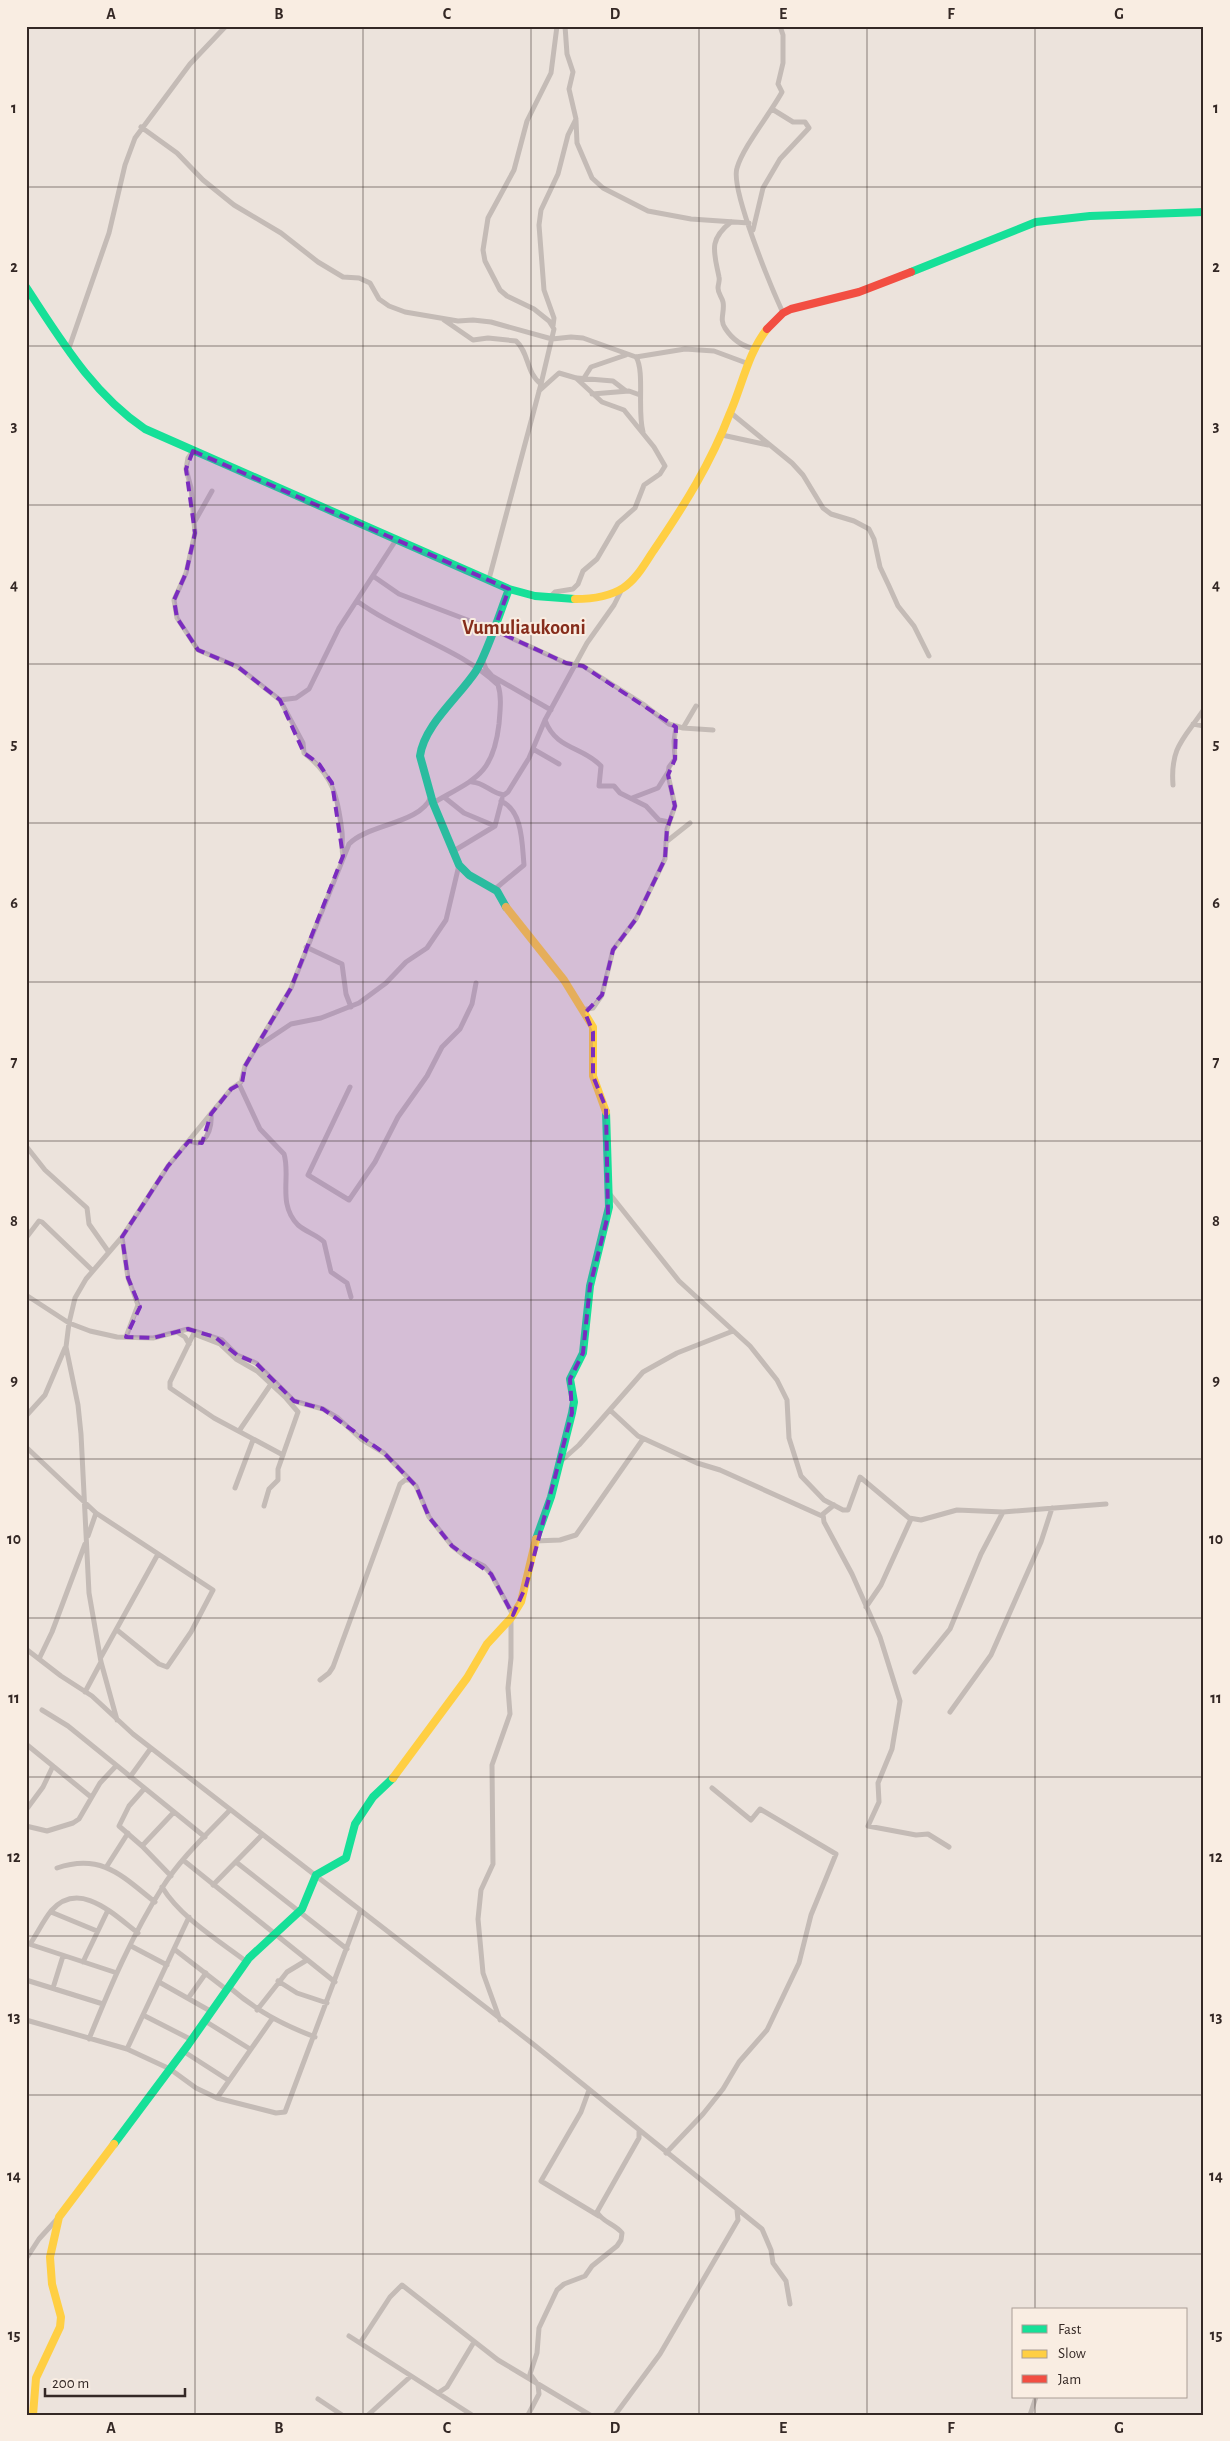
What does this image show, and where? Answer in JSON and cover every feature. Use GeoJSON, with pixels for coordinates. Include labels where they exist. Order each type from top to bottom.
{"type":"FeatureCollection","features":[{"type":"Feature","properties":{"kind":"street"},"geometry":{"type":"LineString","coordinates":[[69,348],[109,233],[131,148],[141,127],[190,64],[226,26]]}},
{"type":"Feature","properties":{"kind":"street"},"geometry":{"type":"LineString","coordinates":[[553,326],[534,309],[507,296],[500,290],[485,262],[483,250],[488,218],[514,170],[527,121],[552,73],[557,26]]}},
{"type":"Feature","properties":{"kind":"street"},"geometry":{"type":"LineString","coordinates":[[565,26],[567,54],[573,72],[569,89],[576,119],[577,143],[592,178],[603,188],[648,210],[691,219],[749,223]]}},
{"type":"Feature","properties":{"kind":"street"},"geometry":{"type":"LineString","coordinates":[[780,26],[783,35],[783,63],[778,84],[782,92],[736,169],[736,186],[768,278],[783,313]]}},
{"type":"Feature","properties":{"kind":"street"},"geometry":{"type":"LineString","coordinates":[[752,232],[763,188],[780,159],[809,128],[805,122],[793,122],[772,109]]}},
{"type":"Feature","properties":{"kind":"street"},"geometry":{"type":"LineString","coordinates":[[488,579],[552,340],[554,318],[544,290],[540,213],[560,168],[568,135],[576,119]]}},
{"type":"Feature","properties":{"kind":"street"},"geometry":{"type":"LineString","coordinates":[[141,127],[177,153],[220,195],[256,220],[294,242],[318,262],[342,277],[360,278],[370,283],[379,299],[389,306],[405,312],[458,321],[491,322],[552,340],[571,337],[583,338],[636,356],[685,349],[720,352],[750,365]]}},
{"type":"Feature","properties":{"kind":"street"},"geometry":{"type":"LineString","coordinates":[[452,852],[495,826],[503,798],[522,770],[545,720],[576,664],[622,589],[646,561],[700,481],[722,435],[757,349],[769,328],[783,313],[806,303],[837,299],[859,292],[1036,222],[1090,216],[1204,212]]}},
{"type":"Feature","properties":{"kind":"street"},"geometry":{"type":"LineString","coordinates":[[731,222],[720,231],[714,248],[714,261],[719,277],[719,292],[723,301],[721,320],[726,330],[737,341],[757,349]]}},
{"type":"Feature","properties":{"kind":"street"},"geometry":{"type":"LineString","coordinates":[[26,287],[97,390],[120,412],[145,429],[193,452],[509,589],[549,599],[592,597],[622,589]]}},
{"type":"Feature","properties":{"kind":"street"},"geometry":{"type":"LineString","coordinates":[[437,316],[473,340],[488,338],[516,341],[521,348],[531,374],[541,384]]}},
{"type":"Feature","properties":{"kind":"street"},"geometry":{"type":"LineString","coordinates":[[584,378],[591,368],[626,354]]}},
{"type":"Feature","properties":{"kind":"street"},"geometry":{"type":"LineString","coordinates":[[636,356],[641,366],[640,422],[644,435]]}},
{"type":"Feature","properties":{"kind":"street"},"geometry":{"type":"LineString","coordinates":[[539,391],[559,373],[576,378],[613,381],[626,391]]}},
{"type":"Feature","properties":{"kind":"street"},"geometry":{"type":"LineString","coordinates":[[549,599],[556,592],[573,589],[578,584],[582,571],[597,559],[618,523],[635,508],[644,485],[664,468],[662,459],[624,410],[609,406],[592,394],[576,378]]}},
{"type":"Feature","properties":{"kind":"street"},"geometry":{"type":"LineString","coordinates":[[592,394],[626,391],[640,394]]}},
{"type":"Feature","properties":{"kind":"street"},"geometry":{"type":"LineString","coordinates":[[731,413],[787,458],[802,475],[824,508],[831,514],[854,521],[869,529],[874,539],[880,567],[898,606],[910,619],[929,656]]}},
{"type":"Feature","properties":{"kind":"street"},"geometry":{"type":"LineString","coordinates":[[722,435],[770,446]]}},
{"type":"Feature","properties":{"kind":"street"},"geometry":{"type":"LineString","coordinates":[[193,452],[188,458],[186,469],[191,488],[195,521],[191,556],[174,600],[180,627],[198,650],[238,667],[280,700],[303,742],[304,753],[319,764],[332,783],[342,832],[343,856]]}},
{"type":"Feature","properties":{"kind":"street"},"geometry":{"type":"LineString","coordinates":[[195,521],[212,491]]}},
{"type":"Feature","properties":{"kind":"street"},"geometry":{"type":"LineString","coordinates":[[280,700],[291,700],[306,692],[334,636],[396,540]]}},
{"type":"Feature","properties":{"kind":"street"},"geometry":{"type":"LineString","coordinates":[[373,576],[399,594],[494,630],[561,661],[576,664],[599,676],[676,727],[713,730]]}},
{"type":"Feature","properties":{"kind":"street"},"geometry":{"type":"LineString","coordinates":[[26,2258],[192,2040],[256,1950],[300,1912],[316,1875],[346,1858],[350,1850],[351,1834],[355,1824],[368,1804],[382,1786],[396,1775],[467,1678],[488,1644],[512,1616],[526,1586],[535,1541],[551,1497],[574,1402],[570,1379],[583,1353],[590,1286],[608,1214],[606,1108],[593,1076],[592,1027],[564,980],[535,940],[506,909],[495,889],[469,874],[459,865],[432,800],[421,763],[421,748],[438,717],[477,669],[509,589]]}},
{"type":"Feature","properties":{"kind":"street"},"geometry":{"type":"LineString","coordinates":[[26,1416],[48,1390],[66,1347],[75,1298],[92,1270],[122,1237],[168,1166],[231,1089],[239,1084],[244,1069],[291,988],[349,844],[360,835],[377,830],[408,816],[432,800],[444,797],[472,782],[484,770],[493,752],[500,704],[498,685],[477,669],[392,624],[357,601]]}},
{"type":"Feature","properties":{"kind":"street"},"geometry":{"type":"LineString","coordinates":[[482,659],[486,669],[492,676],[551,710]]}},
{"type":"Feature","properties":{"kind":"street"},"geometry":{"type":"LineString","coordinates":[[683,728],[696,706]]}},
{"type":"Feature","properties":{"kind":"street"},"geometry":{"type":"LineString","coordinates":[[1172,785],[1177,747],[1204,710]]}},
{"type":"Feature","properties":{"kind":"street"},"geometry":{"type":"LineString","coordinates":[[545,720],[550,731],[562,744],[578,751],[601,766],[599,786],[611,786],[620,793],[646,806],[659,820],[669,822]]}},
{"type":"Feature","properties":{"kind":"street"},"geometry":{"type":"LineString","coordinates":[[1193,724],[1204,726]]}},
{"type":"Feature","properties":{"kind":"street"},"geometry":{"type":"LineString","coordinates":[[632,798],[658,788],[675,758],[674,741],[676,727]]}},
{"type":"Feature","properties":{"kind":"street"},"geometry":{"type":"LineString","coordinates":[[533,748],[559,764]]}},
{"type":"Feature","properties":{"kind":"street"},"geometry":{"type":"LineString","coordinates":[[582,1010],[593,1008],[602,995],[612,950],[632,925],[665,859],[669,822],[675,806],[668,770]]}},
{"type":"Feature","properties":{"kind":"street"},"geometry":{"type":"LineString","coordinates":[[472,782],[479,783],[503,798],[517,818],[524,865],[495,889]]}},
{"type":"Feature","properties":{"kind":"street"},"geometry":{"type":"LineString","coordinates":[[444,797],[464,813],[495,826]]}},
{"type":"Feature","properties":{"kind":"street"},"geometry":{"type":"LineString","coordinates":[[666,842],[690,822]]}},
{"type":"Feature","properties":{"kind":"street"},"geometry":{"type":"LineString","coordinates":[[256,1047],[291,1024],[321,1018],[351,1007],[380,987],[406,962],[427,948],[446,920],[459,865]]}},
{"type":"Feature","properties":{"kind":"street"},"geometry":{"type":"LineString","coordinates":[[306,947],[342,964],[346,994],[351,1007]]}},
{"type":"Feature","properties":{"kind":"street"},"geometry":{"type":"LineString","coordinates":[[350,1087],[308,1175],[349,1200],[375,1162],[398,1117],[427,1076],[442,1047],[460,1029],[472,1004],[476,984]]}},
{"type":"Feature","properties":{"kind":"street"},"geometry":{"type":"LineString","coordinates":[[239,1084],[260,1128],[284,1154],[286,1200],[293,1216],[299,1225],[324,1242],[329,1269],[334,1275],[347,1283],[351,1297]]}},
{"type":"Feature","properties":{"kind":"street"},"geometry":{"type":"LineString","coordinates":[[189,1141],[198,1143],[204,1139],[211,1124],[211,1114]]}},
{"type":"Feature","properties":{"kind":"street"},"geometry":{"type":"LineString","coordinates":[[26,1146],[45,1170],[83,1204],[88,1211],[89,1224],[108,1251]]}},
{"type":"Feature","properties":{"kind":"street"},"geometry":{"type":"LineString","coordinates":[[609,1192],[678,1281],[750,1346],[783,1389],[789,1415],[789,1438],[800,1476],[809,1487],[834,1505],[848,1510],[860,1477],[911,1519],[921,1520],[963,1509],[1003,1512],[1106,1504]]}},
{"type":"Feature","properties":{"kind":"street"},"geometry":{"type":"LineString","coordinates":[[26,1238],[39,1221],[42,1222],[92,1270]]}},
{"type":"Feature","properties":{"kind":"street"},"geometry":{"type":"LineString","coordinates":[[122,1237],[125,1266],[139,1307],[126,1337]]}},
{"type":"Feature","properties":{"kind":"street"},"geometry":{"type":"LineString","coordinates":[[26,1295],[69,1323],[90,1331],[126,1337],[152,1338],[184,1329],[222,1340],[237,1355],[256,1364],[298,1403],[317,1406],[338,1418],[361,1439],[384,1453],[419,1491],[429,1518],[458,1552],[488,1570],[512,1616],[508,1688],[510,1714],[492,1765],[493,1864],[481,1890],[478,1919],[483,1973],[500,2020]]}},
{"type":"Feature","properties":{"kind":"street"},"geometry":{"type":"LineString","coordinates":[[558,1463],[571,1453],[610,1410],[630,1384],[643,1372],[677,1353],[733,1331]]}},
{"type":"Feature","properties":{"kind":"street"},"geometry":{"type":"LineString","coordinates":[[177,1332],[185,1336],[189,1344]]}},
{"type":"Feature","properties":{"kind":"street"},"geometry":{"type":"LineString","coordinates":[[195,1332],[170,1382],[170,1388],[214,1418],[282,1455]]}},
{"type":"Feature","properties":{"kind":"street"},"geometry":{"type":"LineString","coordinates":[[195,1332],[224,1346],[236,1359],[257,1371],[298,1412],[282,1455],[278,1480],[269,1489],[264,1506]]}},
{"type":"Feature","properties":{"kind":"street"},"geometry":{"type":"LineString","coordinates":[[66,1347],[79,1414],[86,1504],[89,1593],[101,1660],[117,1720]]}},
{"type":"Feature","properties":{"kind":"street"},"geometry":{"type":"LineString","coordinates":[[238,1431],[272,1384]]}},
{"type":"Feature","properties":{"kind":"street"},"geometry":{"type":"LineString","coordinates":[[610,1410],[635,1434],[643,1439],[822,1516],[880,1637],[900,1701],[892,1749],[878,1783],[879,1802],[868,1826],[916,1835],[928,1834],[949,1847]]}},
{"type":"Feature","properties":{"kind":"street"},"geometry":{"type":"LineString","coordinates":[[535,1541],[560,1540],[576,1535],[643,1439]]}},
{"type":"Feature","properties":{"kind":"street"},"geometry":{"type":"LineString","coordinates":[[235,1488],[254,1440]]}},
{"type":"Feature","properties":{"kind":"street"},"geometry":{"type":"LineString","coordinates":[[26,1447],[96,1513],[214,1590],[206,1607],[167,1667],[160,1664],[117,1630]]}},
{"type":"Feature","properties":{"kind":"street"},"geometry":{"type":"LineString","coordinates":[[320,1680],[333,1667],[398,1488],[402,1482],[410,1480]]}},
{"type":"Feature","properties":{"kind":"street"},"geometry":{"type":"LineString","coordinates":[[822,1516],[834,1505]]}},
{"type":"Feature","properties":{"kind":"street"},"geometry":{"type":"LineString","coordinates":[[950,1712],[991,1654],[1040,1542],[1052,1508]]}},
{"type":"Feature","properties":{"kind":"street"},"geometry":{"type":"LineString","coordinates":[[915,1672],[950,1629],[982,1554],[1003,1512]]}},
{"type":"Feature","properties":{"kind":"street"},"geometry":{"type":"LineString","coordinates":[[39,1659],[52,1632],[96,1513]]}},
{"type":"Feature","properties":{"kind":"street"},"geometry":{"type":"LineString","coordinates":[[866,1606],[881,1586],[911,1519]]}},
{"type":"Feature","properties":{"kind":"street"},"geometry":{"type":"LineString","coordinates":[[85,1692],[158,1554]]}},
{"type":"Feature","properties":{"kind":"street"},"geometry":{"type":"LineString","coordinates":[[26,1649],[85,1692],[151,1748],[262,1836],[316,1875],[360,1912],[590,2090],[639,2132],[762,2228],[773,2263],[786,2281],[790,2304]]}},
{"type":"Feature","properties":{"kind":"street"},"geometry":{"type":"LineString","coordinates":[[42,1710],[68,1726],[205,1837]]}},
{"type":"Feature","properties":{"kind":"street"},"geometry":{"type":"LineString","coordinates":[[26,1744],[91,1797]]}},
{"type":"Feature","properties":{"kind":"street"},"geometry":{"type":"LineString","coordinates":[[130,1777],[151,1748]]}},
{"type":"Feature","properties":{"kind":"street"},"geometry":{"type":"LineString","coordinates":[[26,1810],[43,1787],[53,1766]]}},
{"type":"Feature","properties":{"kind":"street"},"geometry":{"type":"LineString","coordinates":[[26,1826],[47,1831],[73,1823],[79,1819],[100,1783],[116,1766]]}},
{"type":"Feature","properties":{"kind":"street"},"geometry":{"type":"LineString","coordinates":[[666,2153],[703,2114],[722,2089],[735,2066],[767,2030],[799,1963],[811,1915],[836,1854],[760,1808],[751,1820],[712,1788]]}},
{"type":"Feature","properties":{"kind":"street"},"geometry":{"type":"LineString","coordinates":[[144,1789],[128,1806],[119,1826],[142,1846],[170,1876]]}},
{"type":"Feature","properties":{"kind":"street"},"geometry":{"type":"LineString","coordinates":[[89,2039],[116,1973],[162,1887],[183,1860],[230,1810]]}},
{"type":"Feature","properties":{"kind":"street"},"geometry":{"type":"LineString","coordinates":[[142,1846],[174,1812]]}},
{"type":"Feature","properties":{"kind":"street"},"geometry":{"type":"LineString","coordinates":[[107,1866],[128,1833]]}},
{"type":"Feature","properties":{"kind":"street"},"geometry":{"type":"LineString","coordinates":[[214,1885],[262,1836]]}},
{"type":"Feature","properties":{"kind":"street"},"geometry":{"type":"LineString","coordinates":[[183,1860],[335,1982]]}},
{"type":"Feature","properties":{"kind":"street"},"geometry":{"type":"LineString","coordinates":[[58,1868],[80,1862],[107,1866],[154,1902]]}},
{"type":"Feature","properties":{"kind":"street"},"geometry":{"type":"LineString","coordinates":[[236,1862],[346,1949]]}},
{"type":"Feature","properties":{"kind":"street"},"geometry":{"type":"LineString","coordinates":[[162,1887],[167,1896],[189,1917],[247,1962]]}},
{"type":"Feature","properties":{"kind":"street"},"geometry":{"type":"LineString","coordinates":[[116,1973],[28,1944],[60,1902],[82,1897],[94,1900],[138,1933]]}},
{"type":"Feature","properties":{"kind":"street"},"geometry":{"type":"LineString","coordinates":[[83,1962],[108,1910]]}},
{"type":"Feature","properties":{"kind":"street"},"geometry":{"type":"LineString","coordinates":[[51,1912],[97,1931]]}},
{"type":"Feature","properties":{"kind":"street"},"geometry":{"type":"LineString","coordinates":[[26,2020],[127,2049],[170,2069],[196,2088],[217,2098],[276,2113],[285,2112],[328,2003],[360,1912]]}},
{"type":"Feature","properties":{"kind":"street"},"geometry":{"type":"LineString","coordinates":[[127,2049],[189,1917]]}},
{"type":"Feature","properties":{"kind":"street"},"geometry":{"type":"LineString","coordinates":[[131,1946],[167,1965]]}},
{"type":"Feature","properties":{"kind":"street"},"geometry":{"type":"LineString","coordinates":[[174,1949],[272,2019],[315,2037]]}},
{"type":"Feature","properties":{"kind":"street"},"geometry":{"type":"LineString","coordinates":[[53,1988],[63,1956]]}},
{"type":"Feature","properties":{"kind":"street"},"geometry":{"type":"LineString","coordinates":[[258,2010],[286,1972],[307,1960]]}},
{"type":"Feature","properties":{"kind":"street"},"geometry":{"type":"LineString","coordinates":[[189,1997],[206,1973]]}},
{"type":"Feature","properties":{"kind":"street"},"geometry":{"type":"LineString","coordinates":[[26,1980],[103,2004]]}},
{"type":"Feature","properties":{"kind":"street"},"geometry":{"type":"LineString","coordinates":[[278,1981],[297,1993],[328,2003]]}},
{"type":"Feature","properties":{"kind":"street"},"geometry":{"type":"LineString","coordinates":[[159,1982],[189,1997],[212,2012]]}},
{"type":"Feature","properties":{"kind":"street"},"geometry":{"type":"LineString","coordinates":[[143,2015],[192,2040]]}},
{"type":"Feature","properties":{"kind":"street"},"geometry":{"type":"LineString","coordinates":[[217,2098],[272,2019]]}},
{"type":"Feature","properties":{"kind":"street"},"geometry":{"type":"LineString","coordinates":[[205,2021],[250,2049]]}},
{"type":"Feature","properties":{"kind":"street"},"geometry":{"type":"LineString","coordinates":[[183,2051],[228,2080]]}},
{"type":"Feature","properties":{"kind":"street"},"geometry":{"type":"LineString","coordinates":[[528,2415],[540,2394],[538,2385],[531,2378],[531,2370],[537,2353],[539,2328],[554,2294],[564,2284],[582,2278],[592,2266],[614,2250],[621,2240],[622,2233],[620,2230],[541,2181],[581,2112],[590,2090]]}},
{"type":"Feature","properties":{"kind":"street"},"geometry":{"type":"LineString","coordinates":[[599,2216],[597,2212],[598,2207],[639,2138],[639,2132]]}},
{"type":"Feature","properties":{"kind":"street"},"geometry":{"type":"LineString","coordinates":[[615,2415],[645,2377],[671,2335],[738,2220],[737,2209]]}},
{"type":"Feature","properties":{"kind":"street"},"geometry":{"type":"LineString","coordinates":[[33,2415],[36,2378],[60,2327],[61,2318],[52,2284],[50,2258],[59,2217]]}},
{"type":"Feature","properties":{"kind":"street"},"geometry":{"type":"LineString","coordinates":[[360,2343],[390,2297],[402,2285],[474,2342],[538,2385],[590,2415]]}},
{"type":"Feature","properties":{"kind":"street"},"geometry":{"type":"LineString","coordinates":[[349,2336],[472,2415]]}},
{"type":"Feature","properties":{"kind":"street"},"geometry":{"type":"LineString","coordinates":[[438,2393],[447,2387],[474,2342]]}},
{"type":"Feature","properties":{"kind":"street"},"geometry":{"type":"LineString","coordinates":[[368,2415],[411,2376]]}},
{"type":"Feature","properties":{"kind":"street"},"geometry":{"type":"LineString","coordinates":[[318,2398],[342,2415]]}},
{"type":"Feature","properties":{"kind":"street"},"geometry":{"type":"LineString","coordinates":[[1030,2415],[1036,2398]]}},
{"type":"Feature","properties":{"kind":"highlighted area"},"geometry":{"type":"Polygon","coordinates":[[[193,451],[509,589],[494,630],[566,663],[583,666],[676,727],[675,759],[668,775],[675,806],[667,829],[665,859],[636,919],[613,950],[602,995],[585,1013],[593,1032],[593,1076],[606,1108],[608,1215],[590,1286],[583,1353],[570,1379],[572,1413],[526,1586],[513,1615],[491,1574],[452,1546],[429,1517],[416,1486],[384,1453],[323,1409],[294,1401],[256,1363],[237,1355],[215,1337],[188,1329],[153,1338],[126,1337],[140,1307],[128,1278],[122,1237],[168,1166],[189,1141],[202,1143],[211,1114],[231,1089],[242,1083],[245,1066],[291,988],[343,856],[332,783],[319,764],[304,753],[280,700],[238,667],[198,650],[177,618],[174,600],[186,573],[195,533],[186,469],[193,451]]]}},
{"type":"Feature","properties":{"kind":"traffic: fast"},"geometry":{"type":"LineString","coordinates":[[911,272],[1036,222],[1090,216],[1204,212]]}},
{"type":"Feature","properties":{"kind":"traffic: fast"},"geometry":{"type":"LineString","coordinates":[[26,287],[65,346],[93,382],[126,415],[145,429],[509,589],[535,596],[575,599]]}},
{"type":"Feature","properties":{"kind":"traffic: fast"},"geometry":{"type":"LineString","coordinates":[[506,907],[497,891],[469,875],[459,865],[433,803],[420,756],[428,733],[435,722],[476,671],[509,589]]}},
{"type":"Feature","properties":{"kind":"traffic: fast"},"geometry":{"type":"LineString","coordinates":[[536,1539],[551,1497],[572,1413],[574,1402],[570,1379],[583,1353],[590,1286],[609,1207],[606,1112]]}},
{"type":"Feature","properties":{"kind":"traffic: fast"},"geometry":{"type":"LineString","coordinates":[[114,2144],[188,2045],[249,1958],[302,1909],[316,1875],[346,1858],[355,1824],[373,1797],[393,1778]]}},
{"type":"Feature","properties":{"kind":"traffic: slow"},"geometry":{"type":"LineString","coordinates":[[575,599],[587,599],[612,594],[628,584],[640,570],[676,517],[706,467],[723,431],[750,359],[760,338],[767,329]]}},
{"type":"Feature","properties":{"kind":"traffic: slow"},"geometry":{"type":"LineString","coordinates":[[506,907],[564,980],[593,1027],[593,1076],[606,1112]]}},
{"type":"Feature","properties":{"kind":"traffic: slow"},"geometry":{"type":"LineString","coordinates":[[393,1778],[467,1678],[487,1644],[511,1618],[521,1602],[536,1539]]}},
{"type":"Feature","properties":{"kind":"traffic: slow"},"geometry":{"type":"LineString","coordinates":[[33,2415],[36,2378],[60,2327],[61,2317],[52,2284],[50,2257],[59,2217],[114,2144]]}},
{"type":"Feature","properties":{"kind":"traffic: jam"},"geometry":{"type":"LineString","coordinates":[[767,329],[783,313],[791,309],[859,292],[911,272]]}},
{"type":"Feature","properties":{"kind":"district","name":"Vumuliaukooni"},"geometry":{"type":"Point","coordinates":[524,628]}}]}
